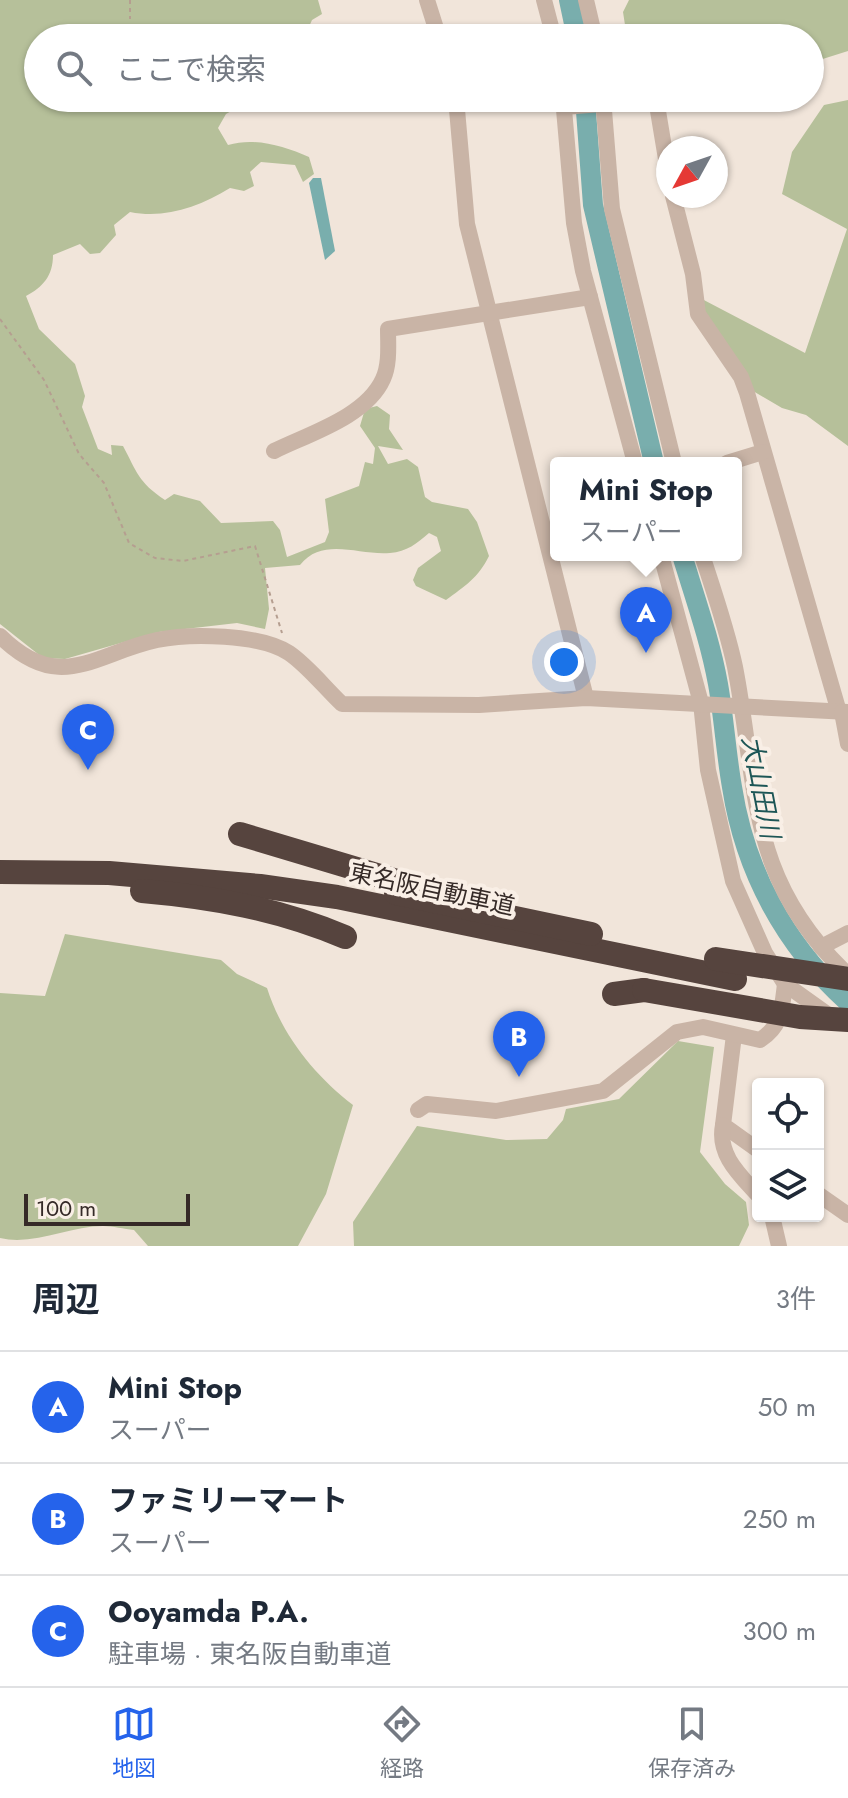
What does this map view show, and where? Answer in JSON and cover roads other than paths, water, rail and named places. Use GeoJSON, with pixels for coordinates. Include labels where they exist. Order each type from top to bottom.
{"type":"FeatureCollection","features":[{"type":"Feature","properties":{"kind":"highway"},"geometry":{"type":"LineString","coordinates":[[240,834],[446,894],[471,907]]}},
{"type":"Feature","properties":{"kind":"highway","name":"東名阪自動車道"},"geometry":{"type":"LineString","coordinates":[[0,856],[108,857],[260,869],[471,907],[716,959],[848,977]]}},
{"type":"Feature","properties":{"kind":"highway","name":"東名阪自動車道"},"geometry":{"type":"LineString","coordinates":[[0,875],[122,874],[291,890],[735,979],[848,996]]}},
{"type":"Feature","properties":{"kind":"highway"},"geometry":{"type":"LineString","coordinates":[[0,875],[248,905],[303,919],[345,937]]}},
{"type":"Feature","properties":{"kind":"highway"},"geometry":{"type":"LineString","coordinates":[[614,994],[644,990],[800,1017],[848,1020]]}},
{"type":"Feature","properties":{"kind":"street"},"geometry":{"type":"LineString","coordinates":[[427,0],[435,24]]}},
{"type":"Feature","properties":{"kind":"street"},"geometry":{"type":"LineString","coordinates":[[544,0],[550,24]]}},
{"type":"Feature","properties":{"kind":"street"},"geometry":{"type":"LineString","coordinates":[[586,0],[592,24]]}},
{"type":"Feature","properties":{"kind":"street"},"geometry":{"type":"LineString","coordinates":[[457,112],[467,224],[550,557]]}},
{"type":"Feature","properties":{"kind":"street"},"geometry":{"type":"LineString","coordinates":[[565,112],[574,223],[590,297],[633,457]]}},
{"type":"Feature","properties":{"kind":"street"},"geometry":{"type":"LineString","coordinates":[[605,112],[612,209],[673,457]]}},
{"type":"Feature","properties":{"kind":"street"},"geometry":{"type":"LineString","coordinates":[[658,112],[662,136]]}},
{"type":"Feature","properties":{"kind":"street"},"geometry":{"type":"LineString","coordinates":[[675,208],[693,274],[698,314],[741,377],[843,712],[848,744]]}},
{"type":"Feature","properties":{"kind":"street"},"geometry":{"type":"LineString","coordinates":[[274,451],[345,416],[375,391],[383,379],[387,364],[388,329],[590,297]]}},
{"type":"Feature","properties":{"kind":"street"},"geometry":{"type":"LineString","coordinates":[[742,458],[763,452]]}},
{"type":"Feature","properties":{"kind":"street"},"geometry":{"type":"LineString","coordinates":[[551,561],[586,698]]}},
{"type":"Feature","properties":{"kind":"street"},"geometry":{"type":"LineString","coordinates":[[663,561],[703,704],[708,770],[733,881],[765,953],[785,984],[848,1028]]}},
{"type":"Feature","properties":{"kind":"street"},"geometry":{"type":"LineString","coordinates":[[704,561],[734,663],[738,705],[761,834],[790,907],[848,977]]}},
{"type":"Feature","properties":{"kind":"street"},"geometry":{"type":"LineString","coordinates":[[0,636],[34,663],[63,667],[95,663],[158,640],[247,637],[288,653],[342,704],[479,705],[586,698],[843,712]]}},
{"type":"Feature","properties":{"kind":"street"},"geometry":{"type":"LineString","coordinates":[[821,947],[848,933]]}},
{"type":"Feature","properties":{"kind":"street"},"geometry":{"type":"LineString","coordinates":[[418,1110],[427,1104],[496,1111],[603,1091],[677,1032],[703,1027],[760,1040],[773,1032],[780,1021],[785,984]]}},
{"type":"Feature","properties":{"kind":"street"},"geometry":{"type":"LineString","coordinates":[[734,1035],[720,1136],[727,1159],[752,1188]]}},
{"type":"Feature","properties":{"kind":"street"},"geometry":{"type":"LineString","coordinates":[[723,1125],[752,1146]]}},
{"type":"Feature","properties":{"kind":"street"},"geometry":{"type":"LineString","coordinates":[[824,1198],[848,1215]]}},
{"type":"Feature","properties":{"kind":"street"},"geometry":{"type":"LineString","coordinates":[[773,1222],[779,1246]]}},
{"type":"Feature","properties":{"kind":"water"},"geometry":{"type":"Polygon","coordinates":[[[313,178],[321,178],[335,251],[325,260],[309,183],[313,178]]]}},
{"type":"Feature","properties":{"kind":"waterway","name":"大山田川"},"geometry":{"type":"LineString","coordinates":[[569,0],[574,24]]}},
{"type":"Feature","properties":{"kind":"waterway","name":"大山田川"},"geometry":{"type":"LineString","coordinates":[[586,112],[593,205],[653,457]]}},
{"type":"Feature","properties":{"kind":"waterway","name":"大山田川"},"geometry":{"type":"LineString","coordinates":[[684,561],[715,668],[732,787],[747,848],[771,905],[787,931],[825,980],[848,1002]]}},
{"type":"Feature","properties":{"kind":"place","name":"Mini Stop"},"geometry":{"type":"Point","coordinates":[646,653]}},
{"type":"Feature","properties":{"kind":"place","name":"Ooyamda P.A."},"geometry":{"type":"Point","coordinates":[88,770]}},
{"type":"Feature","properties":{"kind":"place","name":"ファミリーマート"},"geometry":{"type":"Point","coordinates":[519,1077]}}]}
